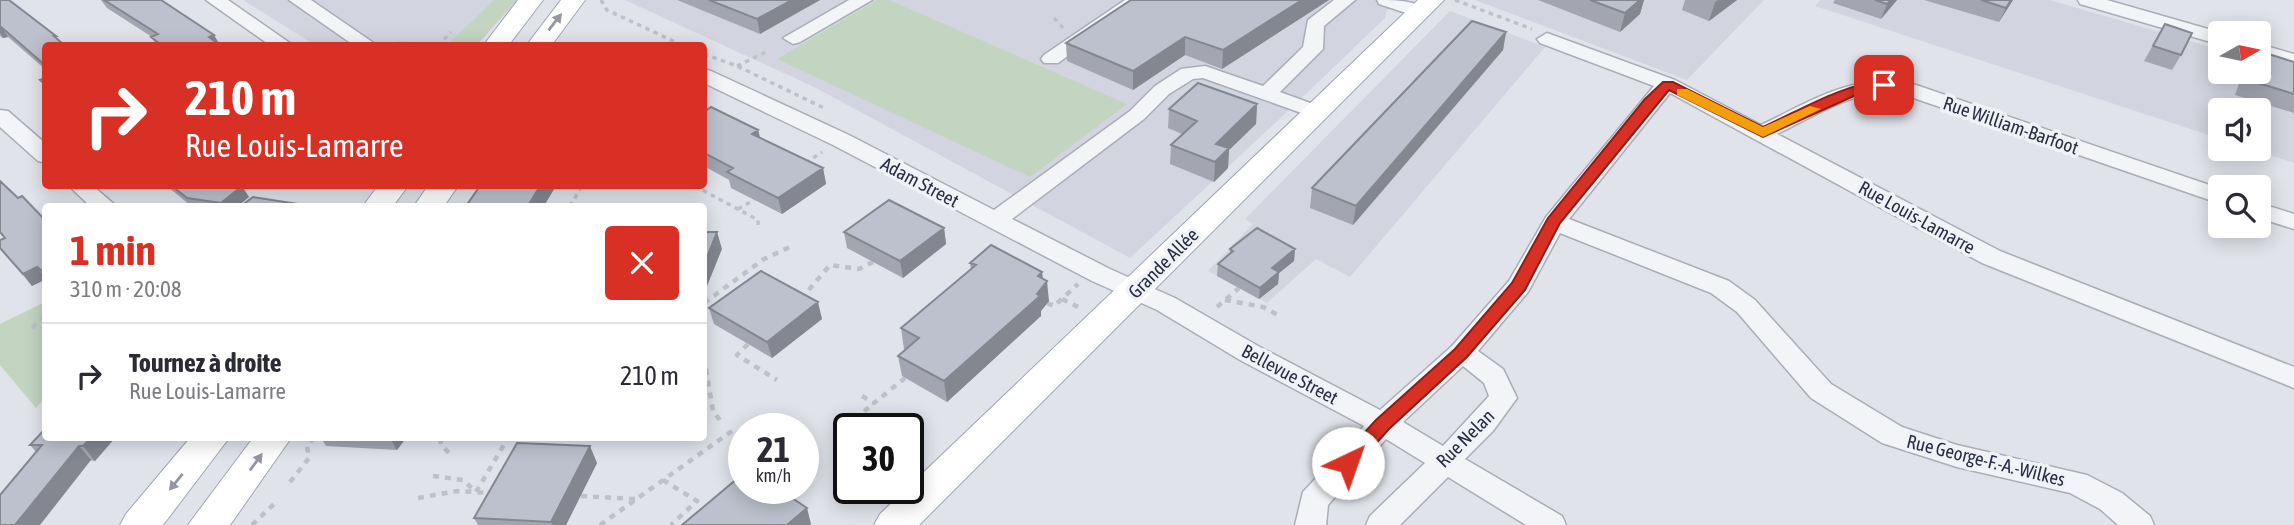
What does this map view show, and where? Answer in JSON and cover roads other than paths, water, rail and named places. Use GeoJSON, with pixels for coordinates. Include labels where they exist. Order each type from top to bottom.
{"type":"FeatureCollection","features":[{"type":"Feature","properties":{"kind":"main road"},"geometry":{"type":"LineString","coordinates":[[498,42],[531,0]]}},
{"type":"Feature","properties":{"kind":"main road"},"geometry":{"type":"LineString","coordinates":[[541,42],[573,0]]}},
{"type":"Feature","properties":{"kind":"main road","name":"Grande Allée"},"geometry":{"type":"LineString","coordinates":[[894,525],[1137,290],[1425,4]]}},
{"type":"Feature","properties":{"kind":"main road"},"geometry":{"type":"LineString","coordinates":[[141,525],[209,441]]}},
{"type":"Feature","properties":{"kind":"main road"},"geometry":{"type":"LineString","coordinates":[[208,525],[271,441]]}},
{"type":"Feature","properties":{"kind":"street"},"geometry":{"type":"LineString","coordinates":[[215,0],[279,42]]}},
{"type":"Feature","properties":{"kind":"street"},"geometry":{"type":"LineString","coordinates":[[298,0],[363,42]]}},
{"type":"Feature","properties":{"kind":"street"},"geometry":{"type":"LineString","coordinates":[[793,38],[863,0]]}},
{"type":"Feature","properties":{"kind":"street"},"geometry":{"type":"LineString","coordinates":[[1051,59],[1137,0]]}},
{"type":"Feature","properties":{"kind":"street"},"geometry":{"type":"LineString","coordinates":[[1266,94],[1313,49],[1315,24],[1346,0]]}},
{"type":"Feature","properties":{"kind":"street"},"geometry":{"type":"LineString","coordinates":[[1386,0],[1425,4]]}},
{"type":"Feature","properties":{"kind":"street"},"geometry":{"type":"LineString","coordinates":[[2087,0],[2208,35]]}},
{"type":"Feature","properties":{"kind":"street","name":"Rue Louis-Lamarre"},"geometry":{"type":"LineString","coordinates":[[1541,35],[1668,85],[1763,132],[1991,257],[2294,378]]}},
{"type":"Feature","properties":{"kind":"street"},"geometry":{"type":"LineString","coordinates":[[2272,54],[2294,60]]}},
{"type":"Feature","properties":{"kind":"street"},"geometry":{"type":"LineString","coordinates":[[994,221],[1137,115],[1161,90],[1188,73],[1205,72],[1317,112]]}},
{"type":"Feature","properties":{"kind":"street","name":"Adam Street"},"geometry":{"type":"LineString","coordinates":[[707,76],[841,140],[994,221],[1137,290]]}},
{"type":"Feature","properties":{"kind":"street"},"geometry":{"type":"LineString","coordinates":[[1311,525],[1314,500],[1383,424],[1461,353],[1519,286],[1553,222],[1650,102],[1668,85]]}},
{"type":"Feature","properties":{"kind":"street","name":"Rue William-Barfoot"},"geometry":{"type":"LineString","coordinates":[[1763,132],[1851,92],[1867,86],[1884,85],[1909,89],[2208,192]]}},
{"type":"Feature","properties":{"kind":"street"},"geometry":{"type":"LineString","coordinates":[[0,116],[42,153]]}},
{"type":"Feature","properties":{"kind":"street"},"geometry":{"type":"LineString","coordinates":[[84,189],[100,203]]}},
{"type":"Feature","properties":{"kind":"street"},"geometry":{"type":"LineString","coordinates":[[2271,215],[2294,222]]}},
{"type":"Feature","properties":{"kind":"street","name":"Rue George-F.-A.-Wilkes"},"geometry":{"type":"LineString","coordinates":[[1553,222],[1720,287],[1746,306],[1821,391],[1892,435],[1957,456],[2077,483],[2111,501],[2139,525]]}},
{"type":"Feature","properties":{"kind":"street","name":"Bellevue Street"},"geometry":{"type":"LineString","coordinates":[[1137,290],[1383,424],[1442,462],[1551,525]]}},
{"type":"Feature","properties":{"kind":"street","name":"Rue Nelan"},"geometry":{"type":"LineString","coordinates":[[1381,525],[1482,424],[1503,398],[1502,386],[1494,375],[1461,353]]}}]}
